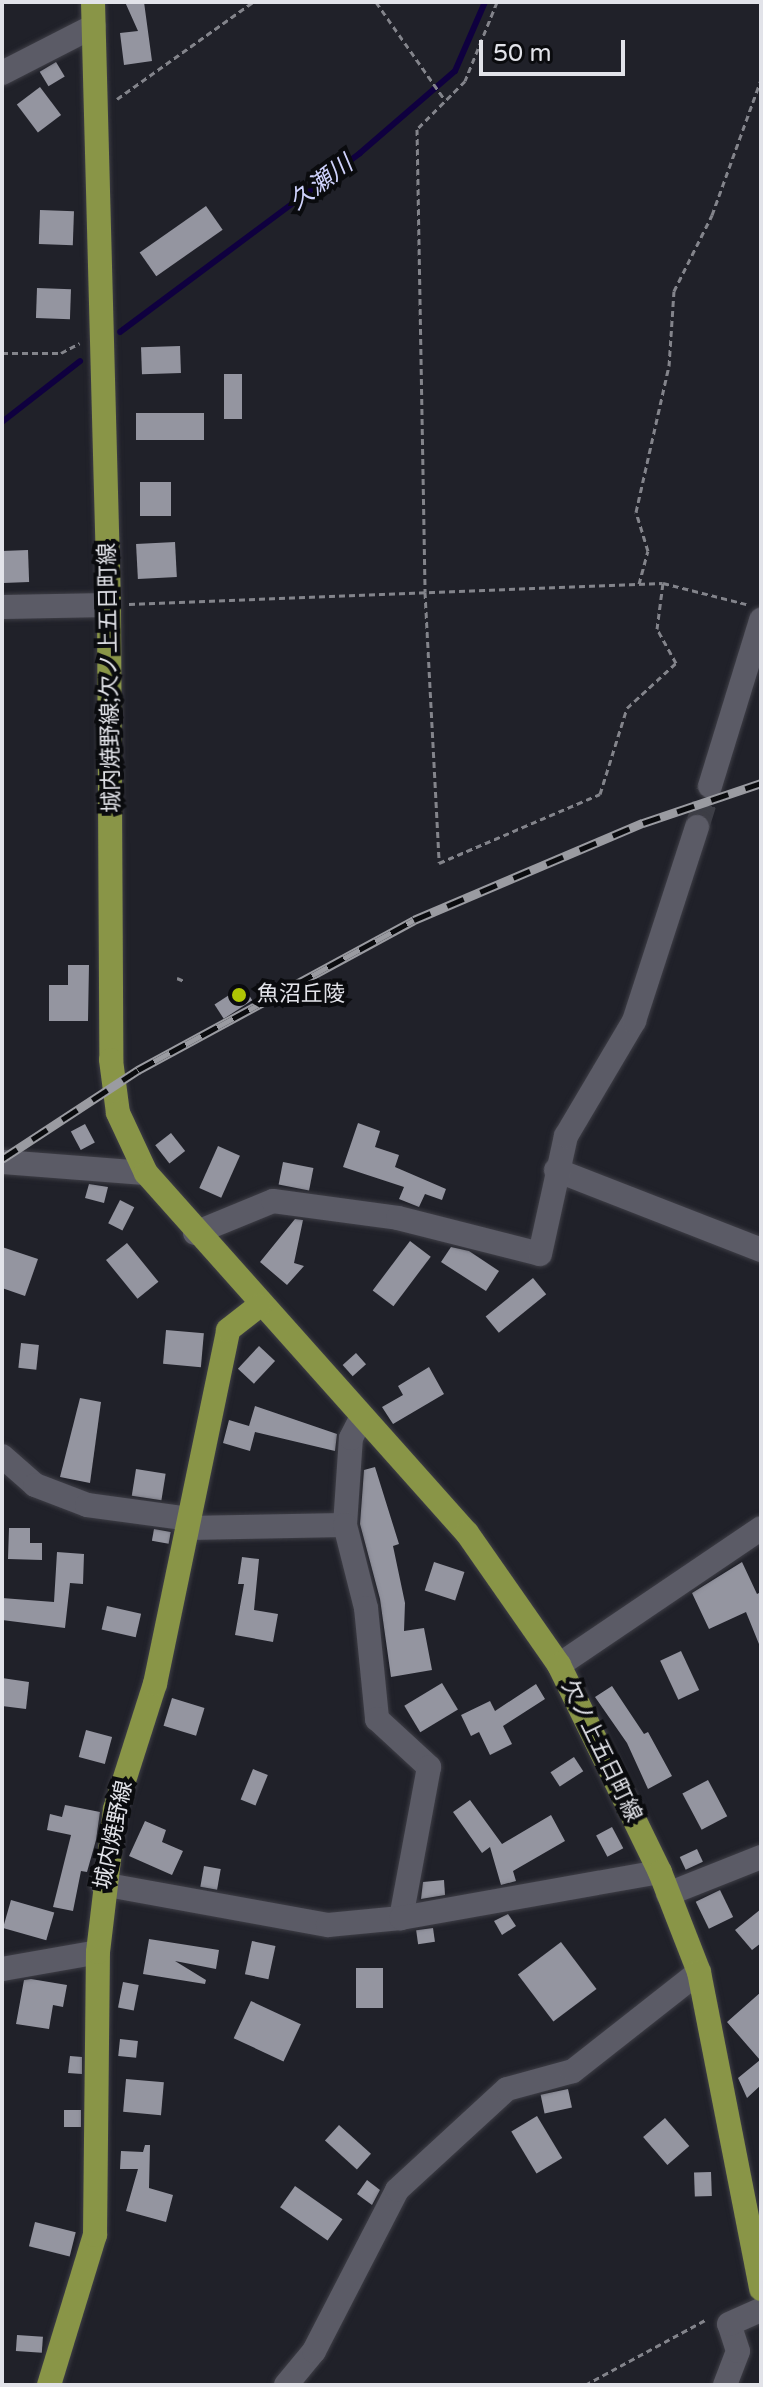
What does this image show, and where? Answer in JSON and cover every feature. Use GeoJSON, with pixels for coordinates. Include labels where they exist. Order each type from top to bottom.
{"type":"FeatureCollection","features":[{"type":"Feature","properties":{"kind":"main road","name":"城内焼野線;欠ノ上五日町線"},"geometry":{"type":"LineString","coordinates":[[94,14],[109,605],[111,1060],[118,1113],[146,1173],[259,1306]]}},
{"type":"Feature","properties":{"kind":"main road","name":"欠ノ上五日町線"},"geometry":{"type":"LineString","coordinates":[[259,1306],[467,1533],[559,1665],[664,1883],[699,1972],[761,2289]]}},
{"type":"Feature","properties":{"kind":"main road","name":"城内焼野線"},"geometry":{"type":"LineString","coordinates":[[49,2385],[95,2235],[98,1952],[102,1884],[115,1809],[155,1684],[228,1330],[259,1306]]}},
{"type":"Feature","properties":{"kind":"street"},"geometry":{"type":"LineString","coordinates":[[2,73],[94,14]]}},
{"type":"Feature","properties":{"kind":"street"},"geometry":{"type":"LineString","coordinates":[[2,607],[109,605]]}},
{"type":"Feature","properties":{"kind":"street"},"geometry":{"type":"LineString","coordinates":[[710,786],[761,620]]}},
{"type":"Feature","properties":{"kind":"street"},"geometry":{"type":"LineString","coordinates":[[195,1233],[273,1201],[398,1218],[540,1254],[556,1170],[566,1136],[634,1021],[697,827]]}},
{"type":"Feature","properties":{"kind":"street"},"geometry":{"type":"LineString","coordinates":[[2,1162],[146,1173]]}},
{"type":"Feature","properties":{"kind":"street"},"geometry":{"type":"LineString","coordinates":[[556,1170],[761,1250]]}},
{"type":"Feature","properties":{"kind":"street"},"geometry":{"type":"LineString","coordinates":[[361,1418],[351,1438],[345,1525],[366,1608],[377,1719],[429,1767],[401,1918]]}},
{"type":"Feature","properties":{"kind":"street"},"geometry":{"type":"LineString","coordinates":[[2,1456],[35,1485],[87,1505],[188,1524],[345,1525]]}},
{"type":"Feature","properties":{"kind":"street"},"geometry":{"type":"LineString","coordinates":[[559,1665],[761,1528]]}},
{"type":"Feature","properties":{"kind":"street"},"geometry":{"type":"LineString","coordinates":[[102,1884],[328,1925],[664,1883],[761,1857]]}},
{"type":"Feature","properties":{"kind":"street"},"geometry":{"type":"LineString","coordinates":[[2,1969],[98,1952]]}},
{"type":"Feature","properties":{"kind":"street"},"geometry":{"type":"LineString","coordinates":[[286,2385],[314,2351],[397,2190],[507,2089],[573,2071],[699,1972]]}},
{"type":"Feature","properties":{"kind":"street"},"geometry":{"type":"LineString","coordinates":[[725,2385],[738,2351],[729,2324],[761,2310]]}},
{"type":"Feature","properties":{"kind":"path"},"geometry":{"type":"LineString","coordinates":[[98,113],[253,2]]}},
{"type":"Feature","properties":{"kind":"path"},"geometry":{"type":"LineString","coordinates":[[376,2],[445,100]]}},
{"type":"Feature","properties":{"kind":"path"},"geometry":{"type":"LineString","coordinates":[[497,2],[465,81],[417,129],[425,592],[439,863],[600,794],[627,708],[676,663],[657,629],[663,583]]}},
{"type":"Feature","properties":{"kind":"path"},"geometry":{"type":"LineString","coordinates":[[639,584],[648,551],[636,512],[669,366],[674,291],[712,215],[761,80]]}},
{"type":"Feature","properties":{"kind":"path"},"geometry":{"type":"LineString","coordinates":[[2,353],[61,353],[103,332]]}},
{"type":"Feature","properties":{"kind":"path"},"geometry":{"type":"LineString","coordinates":[[109,605],[663,583],[761,608]]}},
{"type":"Feature","properties":{"kind":"path"},"geometry":{"type":"LineString","coordinates":[[177,978],[184,981]]}},
{"type":"Feature","properties":{"kind":"path"},"geometry":{"type":"LineString","coordinates":[[585,2385],[647,2356],[724,2309],[729,2324]]}},
{"type":"Feature","properties":{"kind":"building"},"geometry":{"type":"Polygon","coordinates":[[[125,2],[144,2],[152,61],[124,65],[120,33],[138,31],[125,2]]]}},
{"type":"Feature","properties":{"kind":"building"},"geometry":{"type":"Polygon","coordinates":[[[56,62],[65,77],[48,86],[40,72],[56,62]]]}},
{"type":"Feature","properties":{"kind":"building"},"geometry":{"type":"Polygon","coordinates":[[[40,87],[61,115],[38,132],[17,104],[40,87]]]}},
{"type":"Feature","properties":{"kind":"building"},"geometry":{"type":"Polygon","coordinates":[[[206,206],[223,230],[156,276],[140,252],[206,206]]]}},
{"type":"Feature","properties":{"kind":"building"},"geometry":{"type":"Polygon","coordinates":[[[40,210],[74,211],[73,245],[39,244],[40,210]]]}},
{"type":"Feature","properties":{"kind":"building"},"geometry":{"type":"Polygon","coordinates":[[[37,288],[71,289],[70,319],[36,318],[37,288]]]}},
{"type":"Feature","properties":{"kind":"building"},"geometry":{"type":"Polygon","coordinates":[[[180,346],[181,373],[142,374],[141,347],[180,346]]]}},
{"type":"Feature","properties":{"kind":"building"},"geometry":{"type":"Polygon","coordinates":[[[224,374],[242,374],[242,419],[224,419],[224,374]]]}},
{"type":"Feature","properties":{"kind":"building"},"geometry":{"type":"Polygon","coordinates":[[[136,413],[204,413],[204,440],[136,440],[136,413]]]}},
{"type":"Feature","properties":{"kind":"building"},"geometry":{"type":"Polygon","coordinates":[[[140,482],[171,482],[171,516],[140,516],[140,482]]]}},
{"type":"Feature","properties":{"kind":"building"},"geometry":{"type":"Polygon","coordinates":[[[175,542],[177,577],[138,579],[136,544],[175,542]]]}},
{"type":"Feature","properties":{"kind":"building"},"geometry":{"type":"Polygon","coordinates":[[[28,550],[29,582],[3,583],[2,551],[28,550]]]}},
{"type":"Feature","properties":{"kind":"building"},"geometry":{"type":"Polygon","coordinates":[[[68,965],[89,965],[88,1021],[49,1021],[49,985],[68,985],[68,965]]]}},
{"type":"Feature","properties":{"kind":"building"},"geometry":{"type":"Polygon","coordinates":[[[243,986],[252,1000],[224,1019],[214,1005],[243,986]]]}},
{"type":"Feature","properties":{"kind":"building"},"geometry":{"type":"Polygon","coordinates":[[[358,1123],[380,1131],[375,1147],[399,1155],[395,1167],[446,1189],[442,1200],[425,1194],[419,1207],[399,1199],[404,1187],[343,1167],[358,1123]]]}},
{"type":"Feature","properties":{"kind":"building"},"geometry":{"type":"Polygon","coordinates":[[[85,1124],[95,1143],[81,1150],[71,1132],[85,1124]]]}},
{"type":"Feature","properties":{"kind":"building"},"geometry":{"type":"Polygon","coordinates":[[[171,1133],[185,1151],[169,1163],[155,1145],[171,1133]]]}},
{"type":"Feature","properties":{"kind":"building"},"geometry":{"type":"Polygon","coordinates":[[[218,1146],[240,1156],[221,1198],[199,1188],[218,1146]]]}},
{"type":"Feature","properties":{"kind":"building"},"geometry":{"type":"Polygon","coordinates":[[[283,1162],[313,1168],[309,1190],[279,1185],[283,1162]]]}},
{"type":"Feature","properties":{"kind":"building"},"geometry":{"type":"Polygon","coordinates":[[[89,1184],[108,1187],[104,1203],[85,1198],[89,1184]]]}},
{"type":"Feature","properties":{"kind":"building"},"geometry":{"type":"Polygon","coordinates":[[[120,1200],[134,1207],[122,1230],[108,1223],[120,1200]]]}},
{"type":"Feature","properties":{"kind":"building"},"geometry":{"type":"Polygon","coordinates":[[[295,1219],[303,1220],[294,1263],[304,1266],[287,1285],[260,1262],[295,1219]]]}},
{"type":"Feature","properties":{"kind":"building"},"geometry":{"type":"Polygon","coordinates":[[[410,1241],[431,1257],[393,1306],[373,1291],[410,1241]]]}},
{"type":"Feature","properties":{"kind":"building"},"geometry":{"type":"Polygon","coordinates":[[[127,1243],[158,1282],[137,1299],[106,1260],[127,1243]]]}},
{"type":"Feature","properties":{"kind":"building"},"geometry":{"type":"Polygon","coordinates":[[[2,1247],[38,1259],[25,1296],[2,1288],[2,1247]]]}},
{"type":"Feature","properties":{"kind":"building"},"geometry":{"type":"Polygon","coordinates":[[[451,1247],[469,1251],[499,1271],[486,1291],[441,1262],[451,1247]]]}},
{"type":"Feature","properties":{"kind":"building"},"geometry":{"type":"Polygon","coordinates":[[[533,1278],[546,1294],[499,1333],[486,1316],[533,1278]]]}},
{"type":"Feature","properties":{"kind":"building"},"geometry":{"type":"Polygon","coordinates":[[[166,1330],[204,1333],[201,1367],[163,1364],[166,1330]]]}},
{"type":"Feature","properties":{"kind":"building"},"geometry":{"type":"Polygon","coordinates":[[[21,1343],[39,1345],[36,1370],[18,1368],[21,1343]]]}},
{"type":"Feature","properties":{"kind":"building"},"geometry":{"type":"Polygon","coordinates":[[[259,1346],[275,1361],[254,1384],[238,1369],[259,1346]]]}},
{"type":"Feature","properties":{"kind":"building"},"geometry":{"type":"Polygon","coordinates":[[[356,1353],[366,1364],[353,1376],[343,1365],[356,1353]]]}},
{"type":"Feature","properties":{"kind":"building"},"geometry":{"type":"Polygon","coordinates":[[[429,1367],[444,1394],[393,1424],[382,1407],[403,1395],[398,1386],[429,1367]]]}},
{"type":"Feature","properties":{"kind":"building"},"geometry":{"type":"Polygon","coordinates":[[[80,1398],[101,1402],[90,1483],[60,1477],[80,1398]]]}},
{"type":"Feature","properties":{"kind":"building"},"geometry":{"type":"Polygon","coordinates":[[[255,1406],[337,1434],[335,1451],[255,1432],[250,1451],[223,1443],[229,1420],[249,1426],[255,1406]]]}},
{"type":"Feature","properties":{"kind":"building"},"geometry":{"type":"Polygon","coordinates":[[[375,1467],[399,1544],[393,1546],[405,1603],[404,1631],[424,1628],[432,1670],[391,1677],[380,1599],[360,1524],[364,1470],[375,1467]]]}},
{"type":"Feature","properties":{"kind":"building"},"geometry":{"type":"Polygon","coordinates":[[[136,1469],[166,1474],[161,1500],[132,1496],[136,1469]]]}},
{"type":"Feature","properties":{"kind":"building"},"geometry":{"type":"Polygon","coordinates":[[[9,1528],[30,1528],[30,1543],[42,1543],[42,1560],[8,1559],[9,1528]]]}},
{"type":"Feature","properties":{"kind":"building"},"geometry":{"type":"Polygon","coordinates":[[[154,1529],[171,1532],[169,1544],[152,1541],[154,1529]]]}},
{"type":"Feature","properties":{"kind":"building"},"geometry":{"type":"Polygon","coordinates":[[[57,1552],[84,1554],[83,1584],[70,1583],[65,1628],[2,1620],[2,1598],[54,1602],[57,1552]]]}},
{"type":"Feature","properties":{"kind":"building"},"geometry":{"type":"Polygon","coordinates":[[[242,1557],[259,1559],[254,1610],[278,1614],[273,1642],[235,1635],[244,1584],[238,1584],[242,1557]]]}},
{"type":"Feature","properties":{"kind":"building"},"geometry":{"type":"Polygon","coordinates":[[[434,1562],[464,1572],[455,1600],[425,1591],[434,1562]]]}},
{"type":"Feature","properties":{"kind":"building"},"geometry":{"type":"Polygon","coordinates":[[[742,1562],[757,1594],[761,1592],[761,1649],[746,1612],[709,1629],[692,1593],[742,1562]]]}},
{"type":"Feature","properties":{"kind":"building"},"geometry":{"type":"Polygon","coordinates":[[[107,1606],[141,1614],[136,1637],[102,1629],[107,1606]]]}},
{"type":"Feature","properties":{"kind":"building"},"geometry":{"type":"Polygon","coordinates":[[[681,1651],[699,1690],[678,1700],[660,1661],[681,1651]]]}},
{"type":"Feature","properties":{"kind":"building"},"geometry":{"type":"Polygon","coordinates":[[[2,1678],[29,1682],[26,1709],[2,1706],[2,1678]]]}},
{"type":"Feature","properties":{"kind":"building"},"geometry":{"type":"Polygon","coordinates":[[[442,1683],[458,1710],[420,1732],[404,1706],[442,1683]]]}},
{"type":"Feature","properties":{"kind":"building"},"geometry":{"type":"Polygon","coordinates":[[[536,1684],[545,1699],[503,1726],[512,1744],[490,1755],[479,1732],[471,1736],[461,1715],[490,1701],[495,1711],[536,1684]]]}},
{"type":"Feature","properties":{"kind":"building"},"geometry":{"type":"Polygon","coordinates":[[[612,1686],[644,1734],[648,1732],[672,1776],[648,1789],[627,1743],[595,1697],[612,1686]]]}},
{"type":"Feature","properties":{"kind":"building"},"geometry":{"type":"Polygon","coordinates":[[[172,1698],[205,1708],[196,1736],[164,1726],[172,1698]]]}},
{"type":"Feature","properties":{"kind":"building"},"geometry":{"type":"Polygon","coordinates":[[[86,1730],[112,1737],[105,1764],[79,1757],[86,1730]]]}},
{"type":"Feature","properties":{"kind":"building"},"geometry":{"type":"Polygon","coordinates":[[[574,1757],[583,1771],[560,1787],[551,1772],[574,1757]]]}},
{"type":"Feature","properties":{"kind":"building"},"geometry":{"type":"Polygon","coordinates":[[[253,1769],[268,1775],[255,1806],[241,1800],[253,1769]]]}},
{"type":"Feature","properties":{"kind":"building"},"geometry":{"type":"Polygon","coordinates":[[[708,1780],[727,1816],[702,1830],[682,1794],[708,1780]]]}},
{"type":"Feature","properties":{"kind":"building"},"geometry":{"type":"Polygon","coordinates":[[[470,1800],[502,1844],[551,1815],[565,1841],[513,1871],[516,1881],[501,1885],[490,1847],[482,1853],[453,1812],[470,1800]]]}},
{"type":"Feature","properties":{"kind":"building"},"geometry":{"type":"Polygon","coordinates":[[[65,1805],[100,1812],[96,1840],[87,1872],[81,1871],[73,1911],[53,1907],[71,1835],[47,1830],[50,1814],[62,1817],[65,1805]]]}},
{"type":"Feature","properties":{"kind":"building"},"geometry":{"type":"Polygon","coordinates":[[[145,1821],[166,1830],[162,1842],[183,1851],[172,1875],[129,1856],[145,1821]]]}},
{"type":"Feature","properties":{"kind":"building"},"geometry":{"type":"Polygon","coordinates":[[[612,1827],[623,1848],[607,1857],[596,1835],[612,1827]]]}},
{"type":"Feature","properties":{"kind":"building"},"geometry":{"type":"Polygon","coordinates":[[[697,1849],[703,1862],[686,1870],[680,1857],[697,1849]]]}},
{"type":"Feature","properties":{"kind":"building"},"geometry":{"type":"Polygon","coordinates":[[[204,1866],[221,1869],[217,1890],[200,1887],[204,1866]]]}},
{"type":"Feature","properties":{"kind":"building"},"geometry":{"type":"Polygon","coordinates":[[[444,1880],[445,1895],[421,1899],[423,1882],[444,1880]]]}},
{"type":"Feature","properties":{"kind":"building"},"geometry":{"type":"Polygon","coordinates":[[[720,1890],[733,1917],[709,1929],[696,1902],[720,1890]]]}},
{"type":"Feature","properties":{"kind":"building"},"geometry":{"type":"Polygon","coordinates":[[[11,1900],[54,1912],[46,1940],[3,1928],[11,1900]]]}},
{"type":"Feature","properties":{"kind":"building"},"geometry":{"type":"Polygon","coordinates":[[[761,1909],[761,1943],[752,1950],[735,1930],[761,1909]]]}},
{"type":"Feature","properties":{"kind":"building"},"geometry":{"type":"Polygon","coordinates":[[[508,1914],[516,1926],[502,1935],[494,1921],[508,1914]]]}},
{"type":"Feature","properties":{"kind":"building"},"geometry":{"type":"Polygon","coordinates":[[[433,1928],[435,1942],[418,1944],[416,1930],[433,1928]]]}},
{"type":"Feature","properties":{"kind":"building"},"geometry":{"type":"Polygon","coordinates":[[[149,1939],[219,1950],[216,1969],[175,1961],[206,1980],[205,1984],[143,1974],[149,1939]]]}},
{"type":"Feature","properties":{"kind":"building"},"geometry":{"type":"Polygon","coordinates":[[[252,1941],[275,1946],[268,1979],[245,1974],[252,1941]]]}},
{"type":"Feature","properties":{"kind":"building"},"geometry":{"type":"Polygon","coordinates":[[[561,1942],[597,1989],[553,2022],[518,1974],[561,1942]]]}},
{"type":"Feature","properties":{"kind":"building"},"geometry":{"type":"Polygon","coordinates":[[[356,1968],[383,1968],[383,2008],[356,2008],[356,1968]]]}},
{"type":"Feature","properties":{"kind":"building"},"geometry":{"type":"Polygon","coordinates":[[[24,1980],[67,1985],[63,2007],[53,2005],[49,2029],[16,2024],[24,1980]]]}},
{"type":"Feature","properties":{"kind":"building"},"geometry":{"type":"Polygon","coordinates":[[[123,1982],[139,1985],[134,2011],[118,2008],[123,1982]]]}},
{"type":"Feature","properties":{"kind":"building"},"geometry":{"type":"Polygon","coordinates":[[[761,1992],[761,2085],[747,2098],[738,2078],[760,2060],[727,2022],[761,1992]]]}},
{"type":"Feature","properties":{"kind":"building"},"geometry":{"type":"Polygon","coordinates":[[[251,2001],[301,2024],[284,2061],[234,2038],[251,2001]]]}},
{"type":"Feature","properties":{"kind":"building"},"geometry":{"type":"Polygon","coordinates":[[[120,2039],[138,2041],[136,2058],[118,2056],[120,2039]]]}},
{"type":"Feature","properties":{"kind":"building"},"geometry":{"type":"Polygon","coordinates":[[[70,2056],[82,2057],[82,2074],[68,2073],[70,2056]]]}},
{"type":"Feature","properties":{"kind":"building"},"geometry":{"type":"Polygon","coordinates":[[[126,2079],[164,2082],[161,2115],[123,2112],[126,2079]]]}},
{"type":"Feature","properties":{"kind":"building"},"geometry":{"type":"Polygon","coordinates":[[[568,2089],[572,2108],[545,2113],[541,2095],[568,2089]]]}},
{"type":"Feature","properties":{"kind":"building"},"geometry":{"type":"Polygon","coordinates":[[[64,2110],[81,2110],[81,2127],[64,2127],[64,2110]]]}},
{"type":"Feature","properties":{"kind":"building"},"geometry":{"type":"Polygon","coordinates":[[[537,2116],[562,2158],[537,2173],[511,2131],[537,2116]]]}},
{"type":"Feature","properties":{"kind":"building"},"geometry":{"type":"Polygon","coordinates":[[[665,2118],[689,2146],[667,2165],[643,2137],[665,2118]]]}},
{"type":"Feature","properties":{"kind":"building"},"geometry":{"type":"Polygon","coordinates":[[[339,2125],[371,2154],[357,2169],[325,2141],[339,2125]]]}},
{"type":"Feature","properties":{"kind":"building"},"geometry":{"type":"Polygon","coordinates":[[[145,2145],[150,2145],[149,2188],[173,2195],[166,2222],[126,2211],[138,2169],[120,2169],[121,2151],[143,2152],[145,2145]]]}},
{"type":"Feature","properties":{"kind":"building"},"geometry":{"type":"Polygon","coordinates":[[[711,2172],[712,2196],[695,2197],[694,2173],[711,2172]]]}},
{"type":"Feature","properties":{"kind":"building"},"geometry":{"type":"Polygon","coordinates":[[[367,2180],[380,2190],[372,2205],[357,2194],[367,2180]]]}},
{"type":"Feature","properties":{"kind":"building"},"geometry":{"type":"Polygon","coordinates":[[[295,2186],[343,2219],[328,2241],[280,2207],[295,2186]]]}},
{"type":"Feature","properties":{"kind":"building"},"geometry":{"type":"Polygon","coordinates":[[[35,2222],[76,2232],[70,2256],[29,2246],[35,2222]]]}},
{"type":"Feature","properties":{"kind":"building"},"geometry":{"type":"Polygon","coordinates":[[[17,2335],[43,2337],[42,2353],[16,2351],[17,2335]]]}},
{"type":"Feature","properties":{"kind":"waterway","name":"久瀬川"},"geometry":{"type":"LineString","coordinates":[[120,332],[360,153],[455,71],[485,2]]}},
{"type":"Feature","properties":{"kind":"waterway","name":"久瀬川"},"geometry":{"type":"LineString","coordinates":[[2,422],[80,361]]}},
{"type":"Feature","properties":{"kind":"tunnel"},"geometry":{"type":"LineString","coordinates":[[697,827],[710,786]]}},
{"type":"Feature","properties":{"kind":"railway"},"geometry":{"type":"LineString","coordinates":[[2,1159],[138,1070],[414,920],[643,823],[761,783]]}},
{"type":"Feature","properties":{"kind":"place","name":"魚沼丘陵"},"geometry":{"type":"Point","coordinates":[239,995]}}]}
